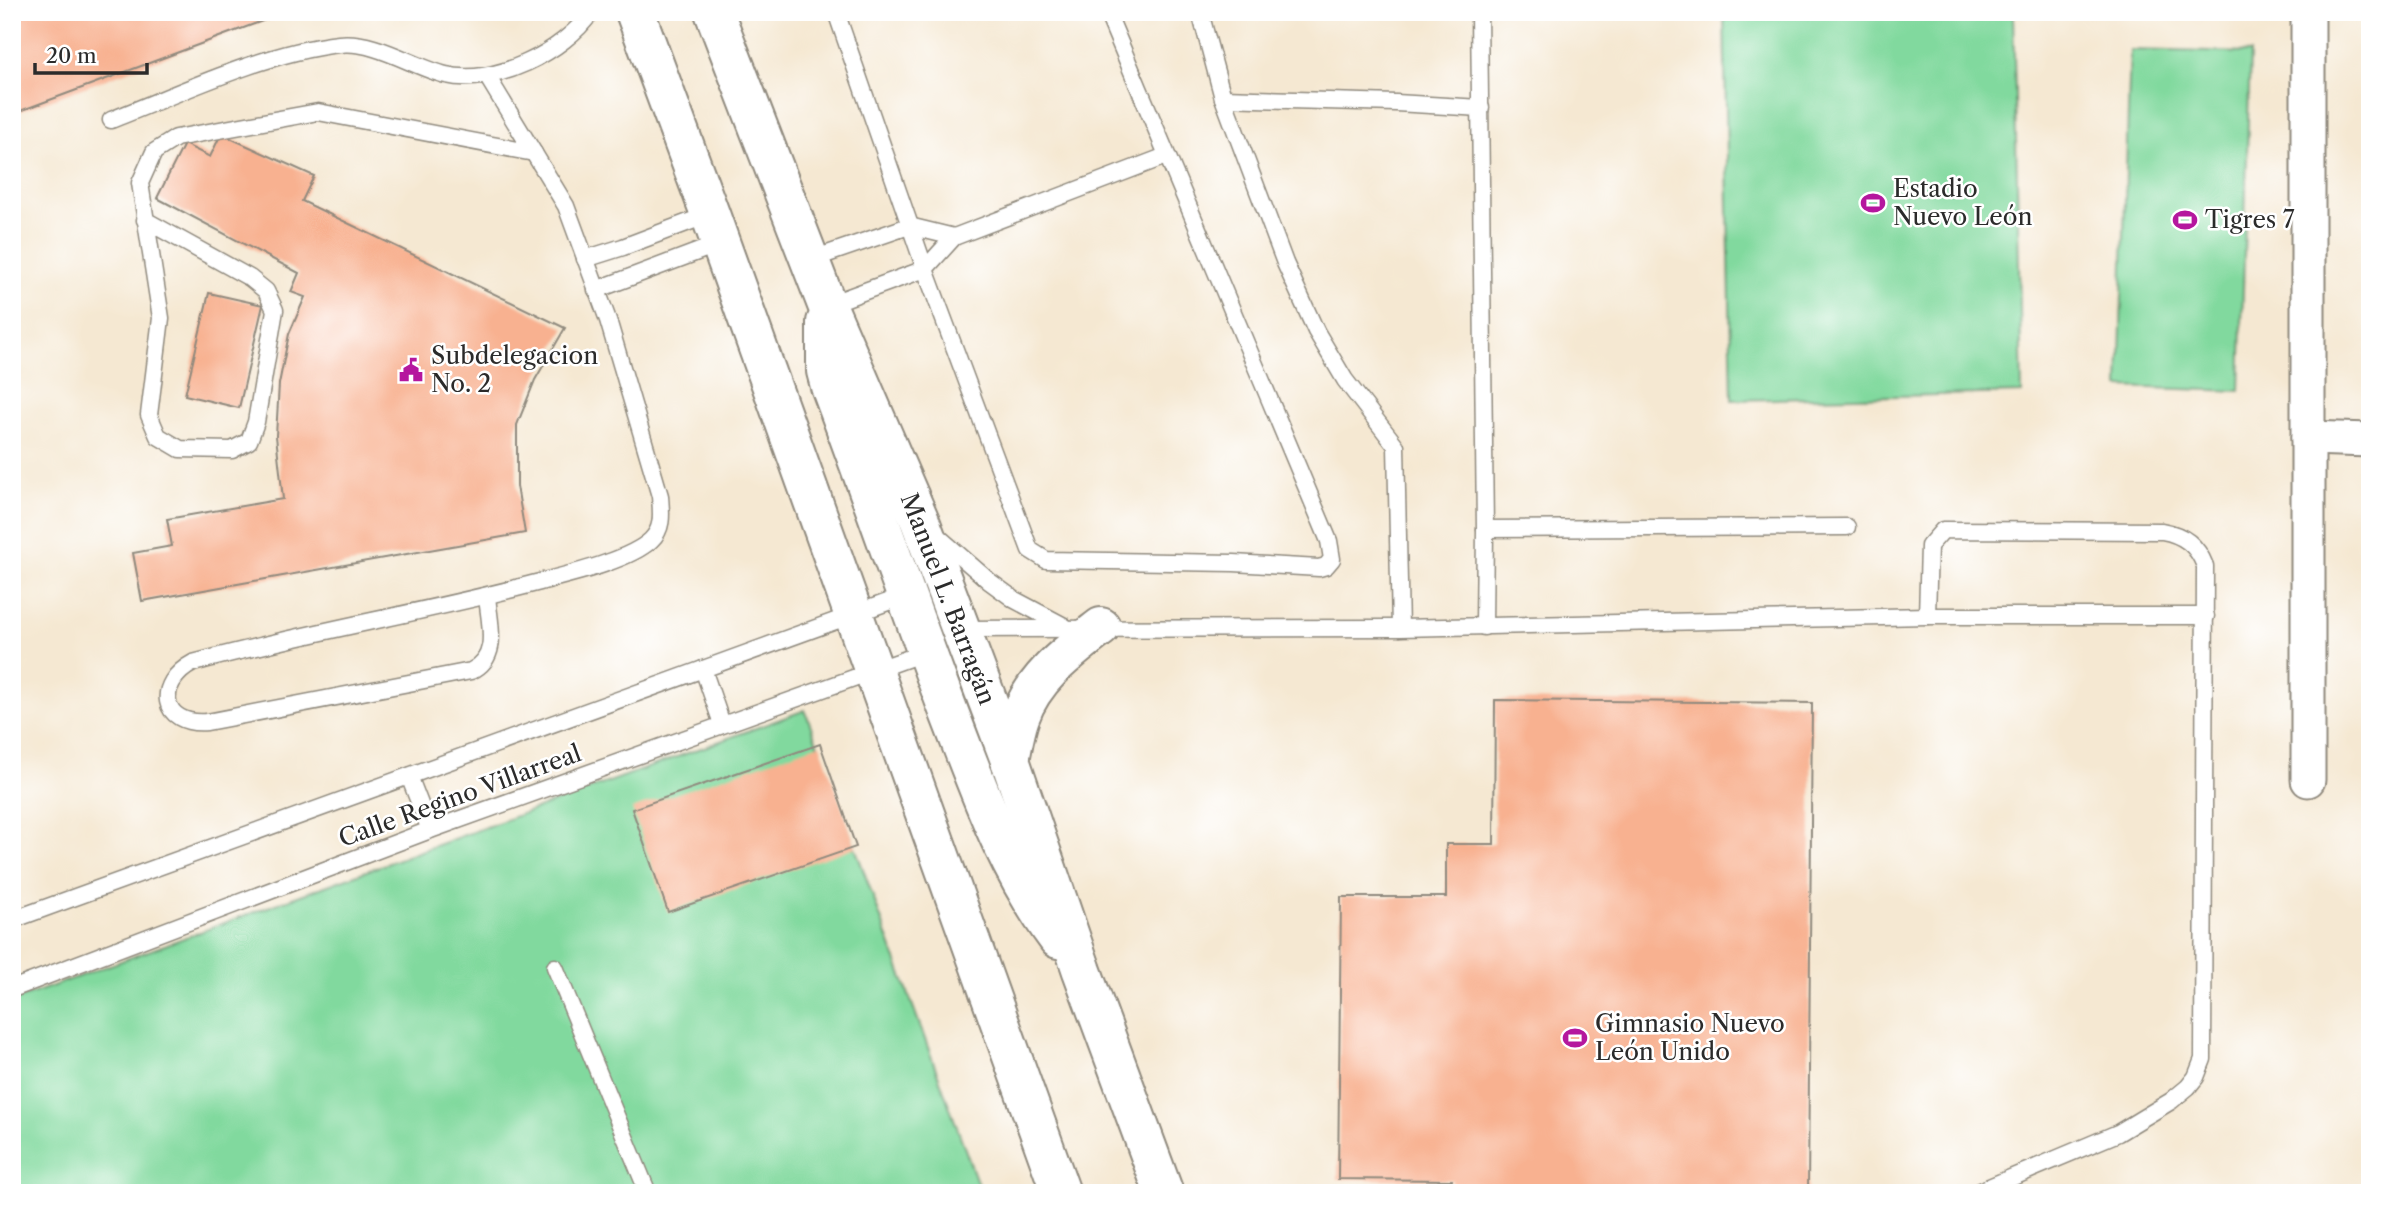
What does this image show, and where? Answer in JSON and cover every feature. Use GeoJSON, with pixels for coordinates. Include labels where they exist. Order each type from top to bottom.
{"type":"FeatureCollection","features":[{"type":"Feature","properties":{"kind":"highway"},"geometry":{"type":"LineString","coordinates":[[635,12],[1061,1193]]}},
{"type":"Feature","properties":{"kind":"highway","name":"Manuel L. Barragán"},"geometry":{"type":"LineString","coordinates":[[714,12],[827,305],[919,521],[1010,761],[1082,971],[1164,1193]]}},
{"type":"Feature","properties":{"kind":"highway"},"geometry":{"type":"LineString","coordinates":[[827,305],[826,371],[926,652],[995,833],[1035,908],[1082,971]]}},
{"type":"Feature","properties":{"kind":"highway"},"geometry":{"type":"LineString","coordinates":[[1010,761],[1020,716],[1033,692],[1045,674],[1068,652],[1084,627]]}},
{"type":"Feature","properties":{"kind":"street"},"geometry":{"type":"LineString","coordinates":[[2308,12],[2308,780]]}},
{"type":"Feature","properties":{"kind":"street"},"geometry":{"type":"LineString","coordinates":[[2308,438],[2370,440]]}},
{"type":"Feature","properties":{"kind":"lane"},"geometry":{"type":"LineString","coordinates":[[111,120],[246,68],[315,48],[343,44],[406,58],[447,76],[487,76],[538,58],[584,23],[592,12]]}},
{"type":"Feature","properties":{"kind":"lane"},"geometry":{"type":"LineString","coordinates":[[836,12],[909,226],[1027,546],[1036,556],[1046,560],[1234,563],[1319,568],[1326,566],[1332,559],[1329,541],[1107,12]]}},
{"type":"Feature","properties":{"kind":"lane"},"geometry":{"type":"LineString","coordinates":[[1200,12],[1223,98],[1285,263],[1316,331],[1345,380],[1396,446],[1400,628]]}},
{"type":"Feature","properties":{"kind":"lane"},"geometry":{"type":"LineString","coordinates":[[1479,12],[1484,627]]}},
{"type":"Feature","properties":{"kind":"lane"},"geometry":{"type":"LineString","coordinates":[[487,76],[566,206],[608,320],[660,496],[661,519],[658,532],[634,552],[565,575],[487,596],[193,663],[180,670],[171,680],[167,691],[172,713],[181,720],[192,723],[207,722],[471,671],[482,666],[490,653],[487,596]]}},
{"type":"Feature","properties":{"kind":"lane"},"geometry":{"type":"LineString","coordinates":[[1223,98],[1284,98],[1481,108]]}},
{"type":"Feature","properties":{"kind":"lane"},"geometry":{"type":"LineString","coordinates":[[145,220],[250,278],[266,291],[275,310],[256,422],[249,441],[232,450],[180,449],[158,436],[149,415],[161,318],[145,220],[140,183],[154,152],[176,138],[318,112],[534,153]]}},
{"type":"Feature","properties":{"kind":"lane"},"geometry":{"type":"LineString","coordinates":[[827,305],[925,270],[954,237],[1166,156]]}},
{"type":"Feature","properties":{"kind":"lane"},"geometry":{"type":"LineString","coordinates":[[810,260],[909,226],[954,237]]}},
{"type":"Feature","properties":{"kind":"lane"},"geometry":{"type":"LineString","coordinates":[[585,259],[623,247],[715,228]]}},
{"type":"Feature","properties":{"kind":"lane"},"geometry":{"type":"LineString","coordinates":[[596,290],[715,228]]}},
{"type":"Feature","properties":{"kind":"lane"},"geometry":{"type":"LineString","coordinates":[[919,521],[1015,600],[1084,627]]}},
{"type":"Feature","properties":{"kind":"lane"},"geometry":{"type":"LineString","coordinates":[[1485,529],[1847,527]]}},
{"type":"Feature","properties":{"kind":"lane"},"geometry":{"type":"LineString","coordinates":[[1927,616],[1929,547],[1942,530],[2162,531],[2178,534],[2190,542],[2200,553],[2205,566],[2203,1059],[2188,1087],[2171,1101],[2118,1133],[1975,1193]]}},
{"type":"Feature","properties":{"kind":"lane","name":"Calle Regino Villarreal"},"geometry":{"type":"LineString","coordinates":[[12,920],[907,595]]}},
{"type":"Feature","properties":{"kind":"lane"},"geometry":{"type":"LineString","coordinates":[[960,629],[1400,628],[1927,616],[2206,615]]}},
{"type":"Feature","properties":{"kind":"lane","name":"Calle Regino Villarreal"},"geometry":{"type":"LineString","coordinates":[[12,989],[430,830],[926,652]]}},
{"type":"Feature","properties":{"kind":"lane"},"geometry":{"type":"LineString","coordinates":[[704,669],[722,724]]}},
{"type":"Feature","properties":{"kind":"lane"},"geometry":{"type":"LineString","coordinates":[[409,776],[430,830]]}},
{"type":"Feature","properties":{"kind":"lane"},"geometry":{"type":"LineString","coordinates":[[555,967],[648,1193]]}},
{"type":"Feature","properties":{"kind":"green space","name":"Estadio Nuevo León"},"geometry":{"type":"Polygon","coordinates":[[[1724,12],[2013,12],[2022,393],[1732,400],[1724,12]]]}},
{"type":"Feature","properties":{"kind":"green space"},"geometry":{"type":"Polygon","coordinates":[[[2137,12],[2245,12],[2245,16],[2137,16],[2137,12]]]}},
{"type":"Feature","properties":{"kind":"green space","name":"Tigres 7"},"geometry":{"type":"Polygon","coordinates":[[[2130,50],[2250,53],[2240,391],[2119,387],[2130,50]]]}},
{"type":"Feature","properties":{"kind":"green space"},"geometry":{"type":"Polygon","coordinates":[[[805,710],[981,1193],[17,1193],[12,1179],[12,1001],[805,710]]]}},
{"type":"Feature","properties":{"kind":"building"},"geometry":{"type":"Polygon","coordinates":[[[12,12],[284,12],[284,13],[12,114],[12,12]]]}},
{"type":"Feature","properties":{"kind":"building","name":"Subdelegacion No. 2"},"geometry":{"type":"Polygon","coordinates":[[[221,134],[314,176],[302,201],[565,328],[535,380],[517,425],[517,486],[525,533],[142,601],[133,553],[172,546],[167,519],[283,499],[276,436],[279,384],[289,334],[305,297],[291,292],[299,273],[157,198],[184,144],[210,157],[221,134]]]}},
{"type":"Feature","properties":{"kind":"building"},"geometry":{"type":"Polygon","coordinates":[[[209,293],[263,305],[239,408],[185,395],[209,293]]]}},
{"type":"Feature","properties":{"kind":"building","name":"Gimnasio Nuevo León Unido"},"geometry":{"type":"Polygon","coordinates":[[[1495,700],[1812,703],[1808,1193],[1451,1193],[1452,1180],[1338,1179],[1341,897],[1446,897],[1446,844],[1494,844],[1495,700]]]}},
{"type":"Feature","properties":{"kind":"building"},"geometry":{"type":"Polygon","coordinates":[[[820,744],[856,847],[668,912],[632,809],[820,744]]]}},
{"type":"Feature","properties":{"kind":"place","name":"Estadio Nuevo León"},"geometry":{"type":"Point","coordinates":[1873,203]}},
{"type":"Feature","properties":{"kind":"place","name":"Tigres 7"},"geometry":{"type":"Point","coordinates":[2185,220]}},
{"type":"Feature","properties":{"kind":"place","name":"Subdelegacion No. 2"},"geometry":{"type":"Point","coordinates":[411,370]}},
{"type":"Feature","properties":{"kind":"place","name":"Gimnasio Nuevo León Unido"},"geometry":{"type":"Point","coordinates":[1575,1038]}}]}
